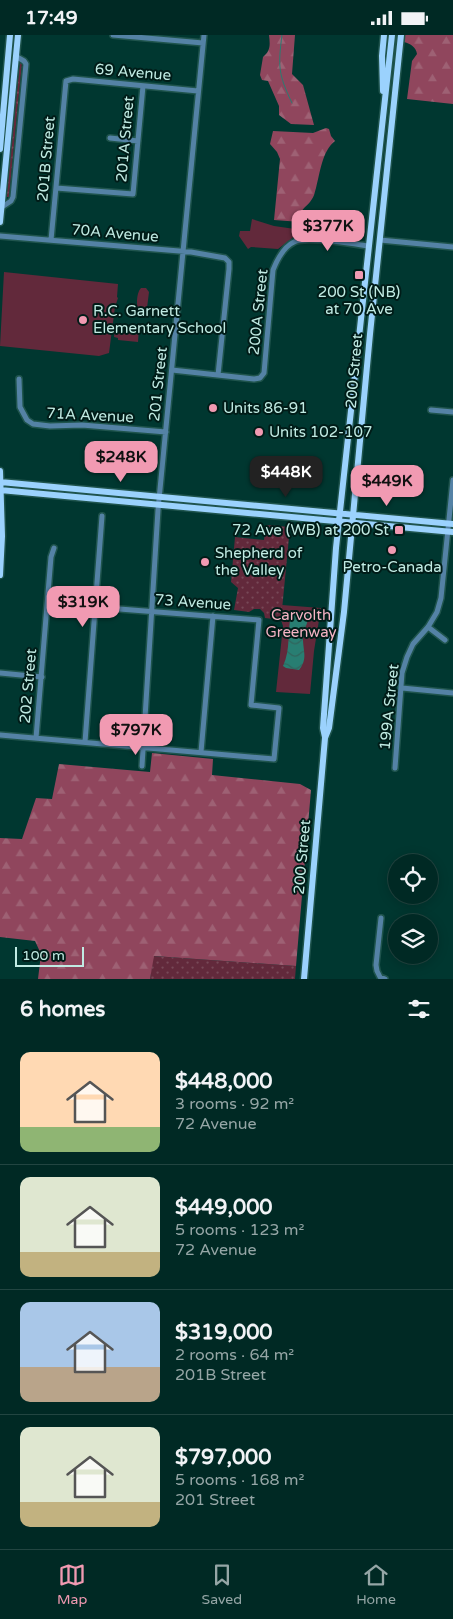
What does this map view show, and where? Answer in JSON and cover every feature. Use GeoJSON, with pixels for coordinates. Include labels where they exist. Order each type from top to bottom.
{"type":"FeatureCollection","features":[{"type":"Feature","properties":{"kind":"main road"},"geometry":{"type":"LineString","coordinates":[[0,149],[10,35]]}},
{"type":"Feature","properties":{"kind":"main road"},"geometry":{"type":"LineString","coordinates":[[0,222],[18,35]]}},
{"type":"Feature","properties":{"kind":"main road"},"geometry":{"type":"LineString","coordinates":[[383,110],[382,56],[384,35]]}},
{"type":"Feature","properties":{"kind":"main road","name":"200 Street"},"geometry":{"type":"LineString","coordinates":[[304,979],[325,738],[323,728],[332,588],[392,35]]}},
{"type":"Feature","properties":{"kind":"main road","name":"200 Street"},"geometry":{"type":"LineString","coordinates":[[325,738],[329,728],[340,647],[401,35]]}},
{"type":"Feature","properties":{"kind":"main road"},"geometry":{"type":"LineString","coordinates":[[371,220],[374,231],[380,239]]}},
{"type":"Feature","properties":{"kind":"main road"},"geometry":{"type":"LineString","coordinates":[[0,471],[2,536],[0,575]]}},
{"type":"Feature","properties":{"kind":"main road"},"geometry":{"type":"LineString","coordinates":[[0,482],[159,500],[339,517],[451,524]]}},
{"type":"Feature","properties":{"kind":"main road"},"geometry":{"type":"LineString","coordinates":[[0,490],[159,500]]}},
{"type":"Feature","properties":{"kind":"main road"},"geometry":{"type":"LineString","coordinates":[[353,518],[450,532]]}},
{"type":"Feature","properties":{"kind":"street"},"geometry":{"type":"LineString","coordinates":[[113,35],[203,43]]}},
{"type":"Feature","properties":{"kind":"street","name":"201 Street"},"geometry":{"type":"LineString","coordinates":[[142,766],[159,500],[204,35]]}},
{"type":"Feature","properties":{"kind":"street"},"geometry":{"type":"LineString","coordinates":[[2,207],[12,199],[14,188],[26,64],[16,57]]}},
{"type":"Feature","properties":{"kind":"street","name":"69 Avenue"},"geometry":{"type":"LineString","coordinates":[[66,81],[73,79],[198,91]]}},
{"type":"Feature","properties":{"kind":"street","name":"201B Street"},"geometry":{"type":"LineString","coordinates":[[51,240],[66,81]]}},
{"type":"Feature","properties":{"kind":"street","name":"201A Street"},"geometry":{"type":"LineString","coordinates":[[56,188],[133,194],[143,86]]}},
{"type":"Feature","properties":{"kind":"street"},"geometry":{"type":"LineString","coordinates":[[110,138],[138,141]]}},
{"type":"Feature","properties":{"kind":"street","name":"70A Avenue"},"geometry":{"type":"LineString","coordinates":[[0,236],[183,252],[219,256],[227,260],[229,269],[218,375]]}},
{"type":"Feature","properties":{"kind":"street","name":"200A Street"},"geometry":{"type":"LineString","coordinates":[[218,375],[254,379],[260,378],[264,373],[273,270],[284,250],[294,242],[308,239],[368,246]]}},
{"type":"Feature","properties":{"kind":"street"},"geometry":{"type":"LineString","coordinates":[[380,239],[453,247]]}},
{"type":"Feature","properties":{"kind":"street"},"geometry":{"type":"LineString","coordinates":[[172,370],[218,375]]}},
{"type":"Feature","properties":{"kind":"street","name":"71A Avenue"},"geometry":{"type":"LineString","coordinates":[[19,379],[20,407],[27,420],[33,424],[50,426],[82,425],[166,432]]}},
{"type":"Feature","properties":{"kind":"street"},"geometry":{"type":"LineString","coordinates":[[431,410],[453,412]]}},
{"type":"Feature","properties":{"kind":"street","name":"199A Street"},"geometry":{"type":"LineString","coordinates":[[395,767],[402,673],[406,657],[413,644],[428,627],[437,612],[441,598],[451,524],[453,480]]}},
{"type":"Feature","properties":{"kind":"street"},"geometry":{"type":"LineString","coordinates":[[85,742],[102,516]]}},
{"type":"Feature","properties":{"kind":"street","name":"202 Street"},"geometry":{"type":"LineString","coordinates":[[36,738],[51,557],[54,548]]}},
{"type":"Feature","properties":{"kind":"street","name":"73 Avenue"},"geometry":{"type":"LineString","coordinates":[[94,607],[259,620],[251,705],[279,708],[274,759],[201,752]]}},
{"type":"Feature","properties":{"kind":"street"},"geometry":{"type":"LineString","coordinates":[[0,735],[201,752],[213,615]]}},
{"type":"Feature","properties":{"kind":"street"},"geometry":{"type":"LineString","coordinates":[[428,627],[444,640]]}},
{"type":"Feature","properties":{"kind":"street"},"geometry":{"type":"LineString","coordinates":[[0,673],[42,677]]}},
{"type":"Feature","properties":{"kind":"street"},"geometry":{"type":"LineString","coordinates":[[402,688],[453,693]]}},
{"type":"Feature","properties":{"kind":"street"},"geometry":{"type":"LineString","coordinates":[[381,918],[376,969],[380,977],[386,979]]}},
{"type":"Feature","properties":{"kind":"green space"},"geometry":{"type":"Polygon","coordinates":[[[269,35],[295,35],[292,74],[303,85],[314,125],[291,124],[279,115],[279,106],[268,81],[262,80],[260,75],[263,57],[269,47],[269,35]]]}},
{"type":"Feature","properties":{"kind":"green space"},"geometry":{"type":"Polygon","coordinates":[[[405,35],[453,35],[453,104],[407,99],[412,61],[417,54],[413,46],[404,42],[405,35]]]}},
{"type":"Feature","properties":{"kind":"green space"},"geometry":{"type":"Polygon","coordinates":[[[20,61],[22,63],[9,197],[6,197],[20,61]]]}},
{"type":"Feature","properties":{"kind":"green space"},"geometry":{"type":"Polygon","coordinates":[[[326,128],[329,129],[335,141],[324,156],[314,195],[301,213],[301,222],[274,220],[280,159],[270,144],[273,131],[313,133],[326,128]]]}},
{"type":"Feature","properties":{"kind":"green space"},"geometry":{"type":"Polygon","coordinates":[[[252,219],[274,226],[295,229],[295,236],[278,249],[251,247],[248,249],[239,236],[240,231],[250,231],[252,219]]]}},
{"type":"Feature","properties":{"kind":"green space"},"geometry":{"type":"Polygon","coordinates":[[[4,272],[118,284],[118,298],[115,307],[109,353],[99,356],[0,346],[4,272]]]}},
{"type":"Feature","properties":{"kind":"green space"},"geometry":{"type":"Polygon","coordinates":[[[141,288],[146,288],[149,292],[147,308],[143,310],[138,309],[137,304],[141,288]]]}},
{"type":"Feature","properties":{"kind":"green space"},"geometry":{"type":"Polygon","coordinates":[[[115,326],[139,328],[138,342],[118,340],[118,338],[114,337],[115,326]]]}},
{"type":"Feature","properties":{"kind":"green space"},"geometry":{"type":"Polygon","coordinates":[[[266,525],[290,527],[281,620],[265,618],[264,613],[260,609],[254,609],[249,612],[234,610],[238,588],[231,582],[235,537],[264,540],[266,525]]]}},
{"type":"Feature","properties":{"kind":"green space","name":"Carvolth Greenway"},"geometry":{"type":"Polygon","coordinates":[[[282,605],[321,608],[310,694],[276,692],[283,626],[281,620],[282,605]]]}},
{"type":"Feature","properties":{"kind":"green space"},"geometry":{"type":"Polygon","coordinates":[[[152,753],[213,759],[212,775],[300,784],[311,790],[296,966],[154,956],[150,979],[38,979],[41,954],[35,941],[0,937],[0,838],[22,839],[36,798],[52,799],[59,764],[150,772],[152,753]]]}},
{"type":"Feature","properties":{"kind":"green space"},"geometry":{"type":"Polygon","coordinates":[[[153,956],[296,966],[295,979],[150,979],[153,956]]]}},
{"type":"Feature","properties":{"kind":"water"},"geometry":{"type":"Polygon","coordinates":[[[296,612],[309,613],[310,615],[303,639],[304,659],[299,670],[283,666],[287,653],[291,615],[296,612]]]}},
{"type":"Feature","properties":{"kind":"waterway"},"geometry":{"type":"LineString","coordinates":[[282,35],[280,70],[292,103]]}},
{"type":"Feature","properties":{"kind":"place","name":"200 St (NB) at 70 Ave"},"geometry":{"type":"Point","coordinates":[359,275]}},
{"type":"Feature","properties":{"kind":"place","name":"R.C. Garnett Elementary School"},"geometry":{"type":"Point","coordinates":[83,320]}},
{"type":"Feature","properties":{"kind":"place","name":"Units 86-91"},"geometry":{"type":"Point","coordinates":[213,408]}},
{"type":"Feature","properties":{"kind":"place","name":"Units 102-107"},"geometry":{"type":"Point","coordinates":[259,432]}},
{"type":"Feature","properties":{"kind":"place","name":"72 Ave (WB) at 200 St"},"geometry":{"type":"Point","coordinates":[399,530]}},
{"type":"Feature","properties":{"kind":"place","name":"Petro-Canada"},"geometry":{"type":"Point","coordinates":[392,550]}},
{"type":"Feature","properties":{"kind":"place","name":"Shepherd of the Valley"},"geometry":{"type":"Point","coordinates":[205,562]}}]}
